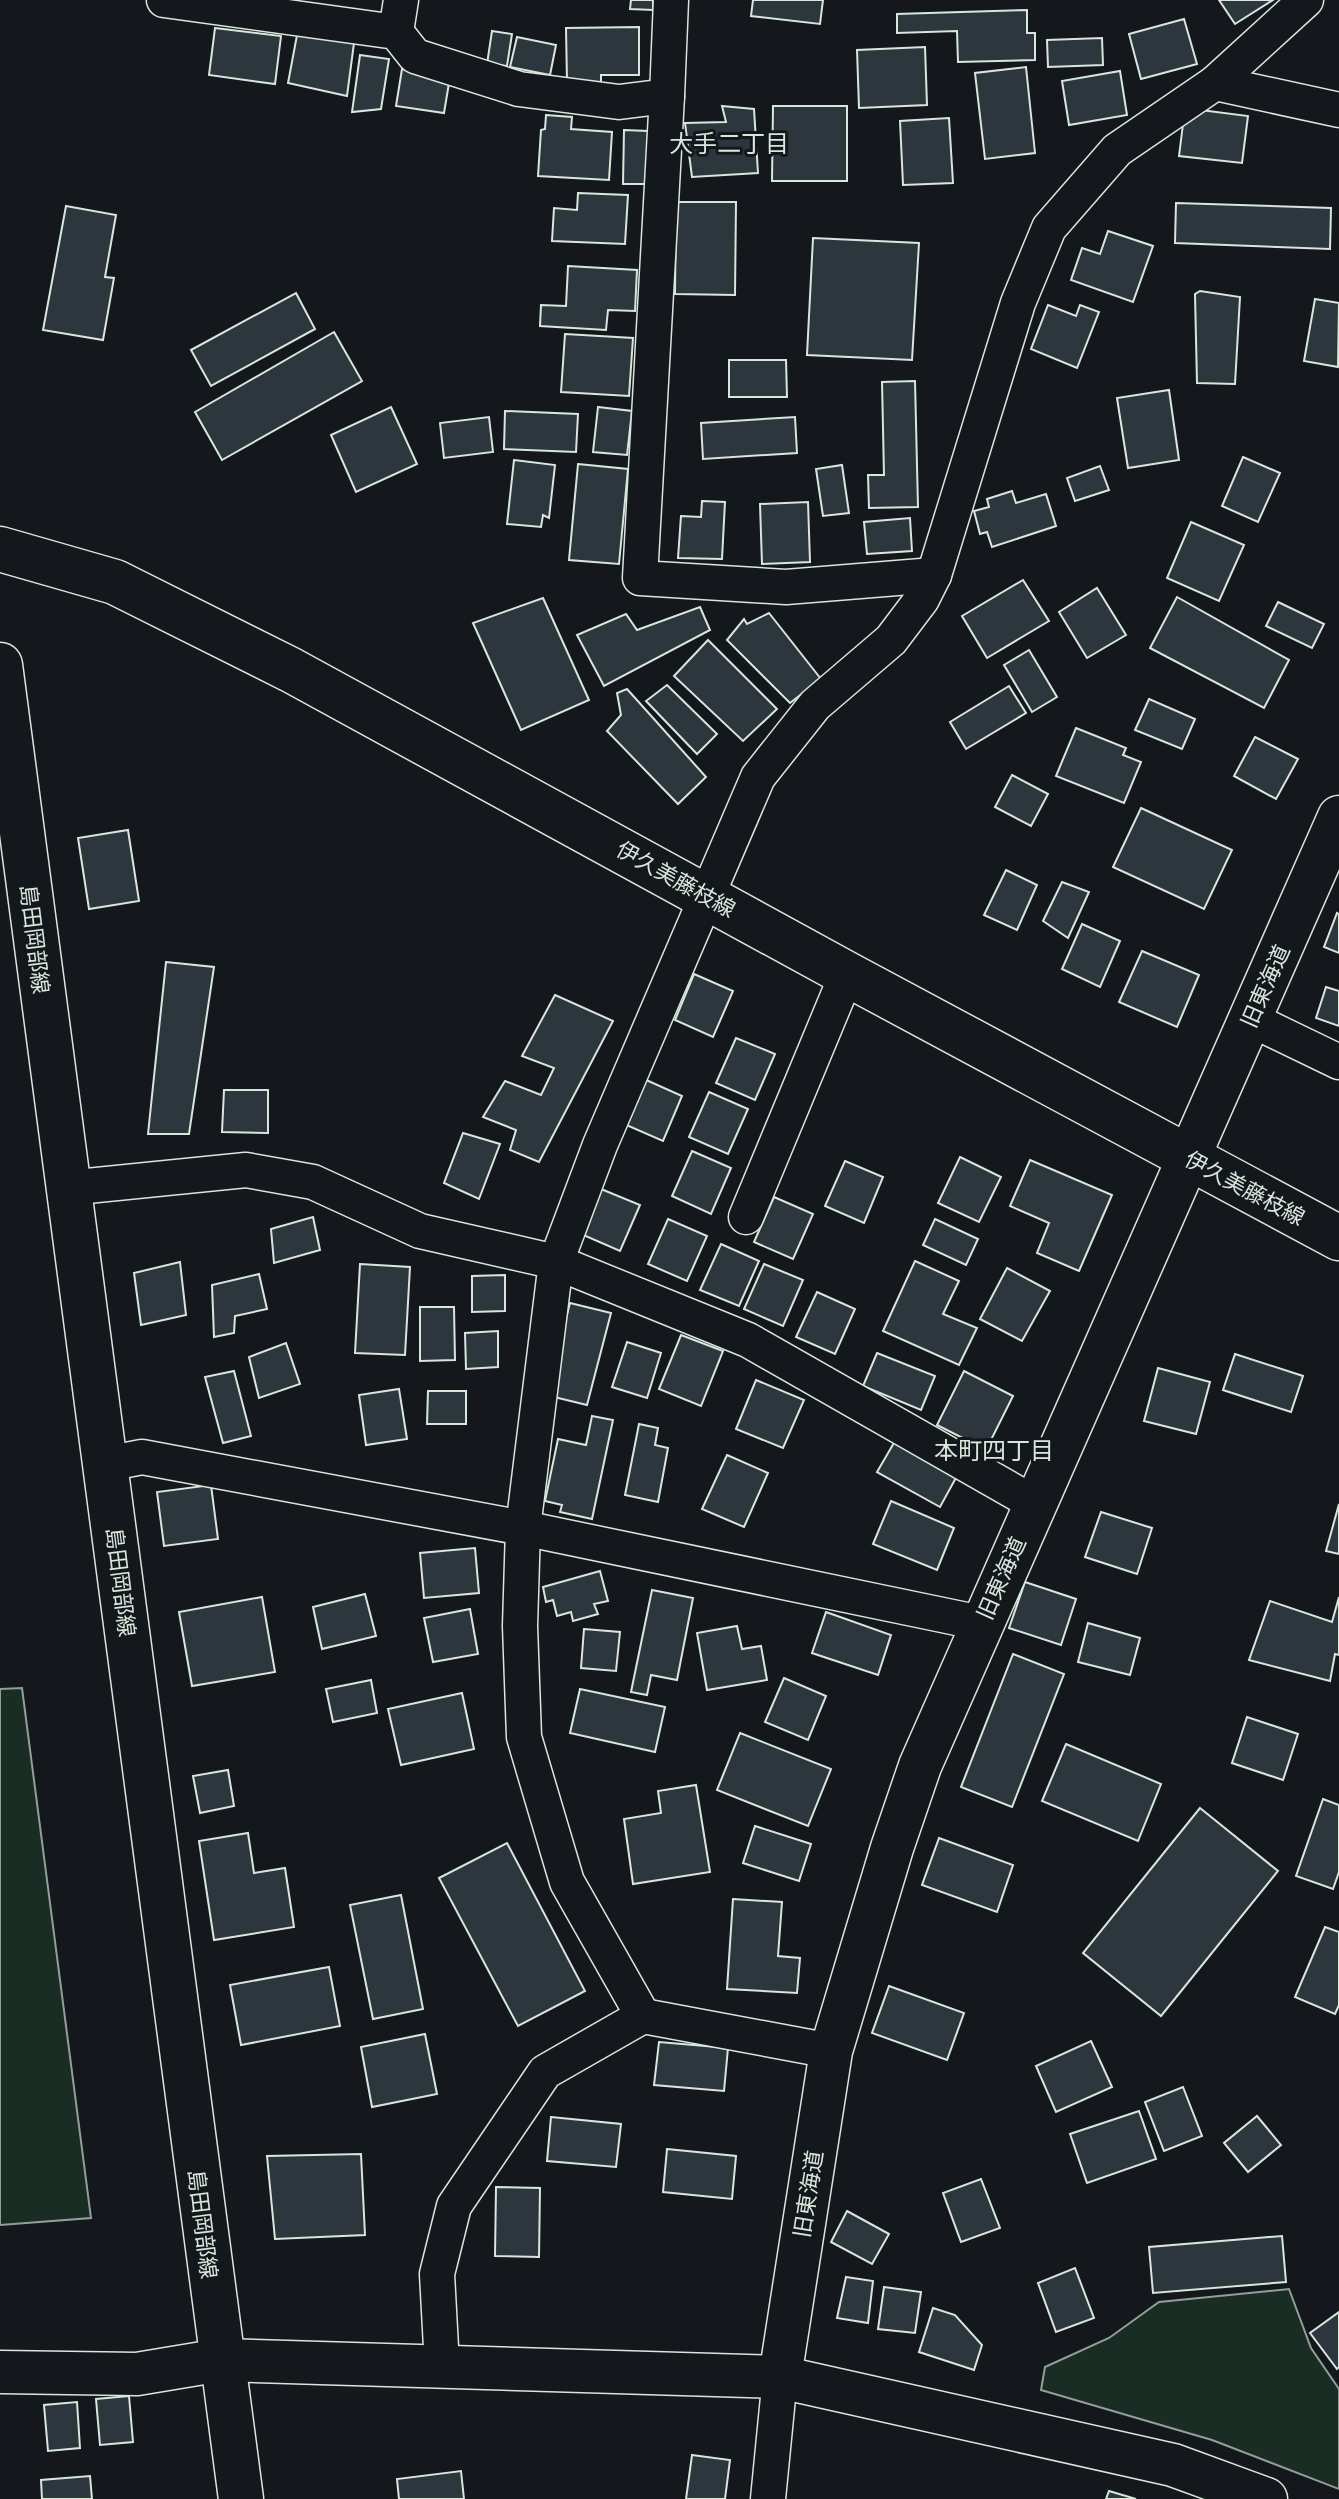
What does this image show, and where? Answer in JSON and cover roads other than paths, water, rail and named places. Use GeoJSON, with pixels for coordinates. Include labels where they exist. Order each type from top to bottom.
{"type":"FeatureCollection","features":[{"type":"Feature","properties":{"kind":"main road","name":"伊久美藤枝線"},"geometry":{"type":"LineString","coordinates":[[0,549],[115,582],[291,670],[1339,1238]]}},
{"type":"Feature","properties":{"kind":"main road","name":"島田岡部線"},"geometry":{"type":"LineString","coordinates":[[0,665],[241,2499]]}},
{"type":"Feature","properties":{"kind":"street"},"geometry":{"type":"LineString","coordinates":[[164,0],[399,16],[415,56],[519,89],[619,102],[667,96]]}},
{"type":"Feature","properties":{"kind":"street"},"geometry":{"type":"LineString","coordinates":[[671,0],[640,578],[786,587],[934,575]]}},
{"type":"Feature","properties":{"kind":"street"},"geometry":{"type":"LineString","coordinates":[[643,2016],[567,1882],[524,1737],[520,1626],[523,1528],[556,1262],[600,1145],[758,777],[815,705],[891,640],[922,599],[934,575],[1018,303],[1049,228],[1117,150],[1215,83],[1306,0]]}},
{"type":"Feature","properties":{"kind":"street"},"geometry":{"type":"LineString","coordinates":[[1215,83],[1339,110]]}},
{"type":"Feature","properties":{"kind":"street","name":"旧東海道"},"geometry":{"type":"LineString","coordinates":[[780,2377],[831,2051],[915,1780],[981,1623],[1339,817]]}},
{"type":"Feature","properties":{"kind":"street"},"geometry":{"type":"LineString","coordinates":[[746,1217],[847,974]]}},
{"type":"Feature","properties":{"kind":"street"},"geometry":{"type":"LineString","coordinates":[[1250,1019],[1339,1062]]}},
{"type":"Feature","properties":{"kind":"street"},"geometry":{"type":"LineString","coordinates":[[67,1188],[246,1170],[313,1182],[420,1231],[556,1262],[748,1340],[1034,1503]]}},
{"type":"Feature","properties":{"kind":"street"},"geometry":{"type":"LineString","coordinates":[[106,1464],[142,1457],[523,1528],[981,1623]]}},
{"type":"Feature","properties":{"kind":"street"},"geometry":{"type":"LineString","coordinates":[[442,2366],[437,2274],[454,2206],[545,2072],[643,2016],[831,2051]]}},
{"type":"Feature","properties":{"kind":"street"},"geometry":{"type":"LineString","coordinates":[[0,2372],[137,2374],[221,2360],[780,2377],[1173,2465],[1266,2499]]}},
{"type":"Feature","properties":{"kind":"street"},"geometry":{"type":"LineString","coordinates":[[768,2499],[780,2377]]}},
{"type":"Feature","properties":{"kind":"district","name":"大手二丁目"},"geometry":{"type":"Point","coordinates":[729,144]}},
{"type":"Feature","properties":{"kind":"district","name":"本町四丁目"},"geometry":{"type":"Point","coordinates":[994,1451]}}]}
